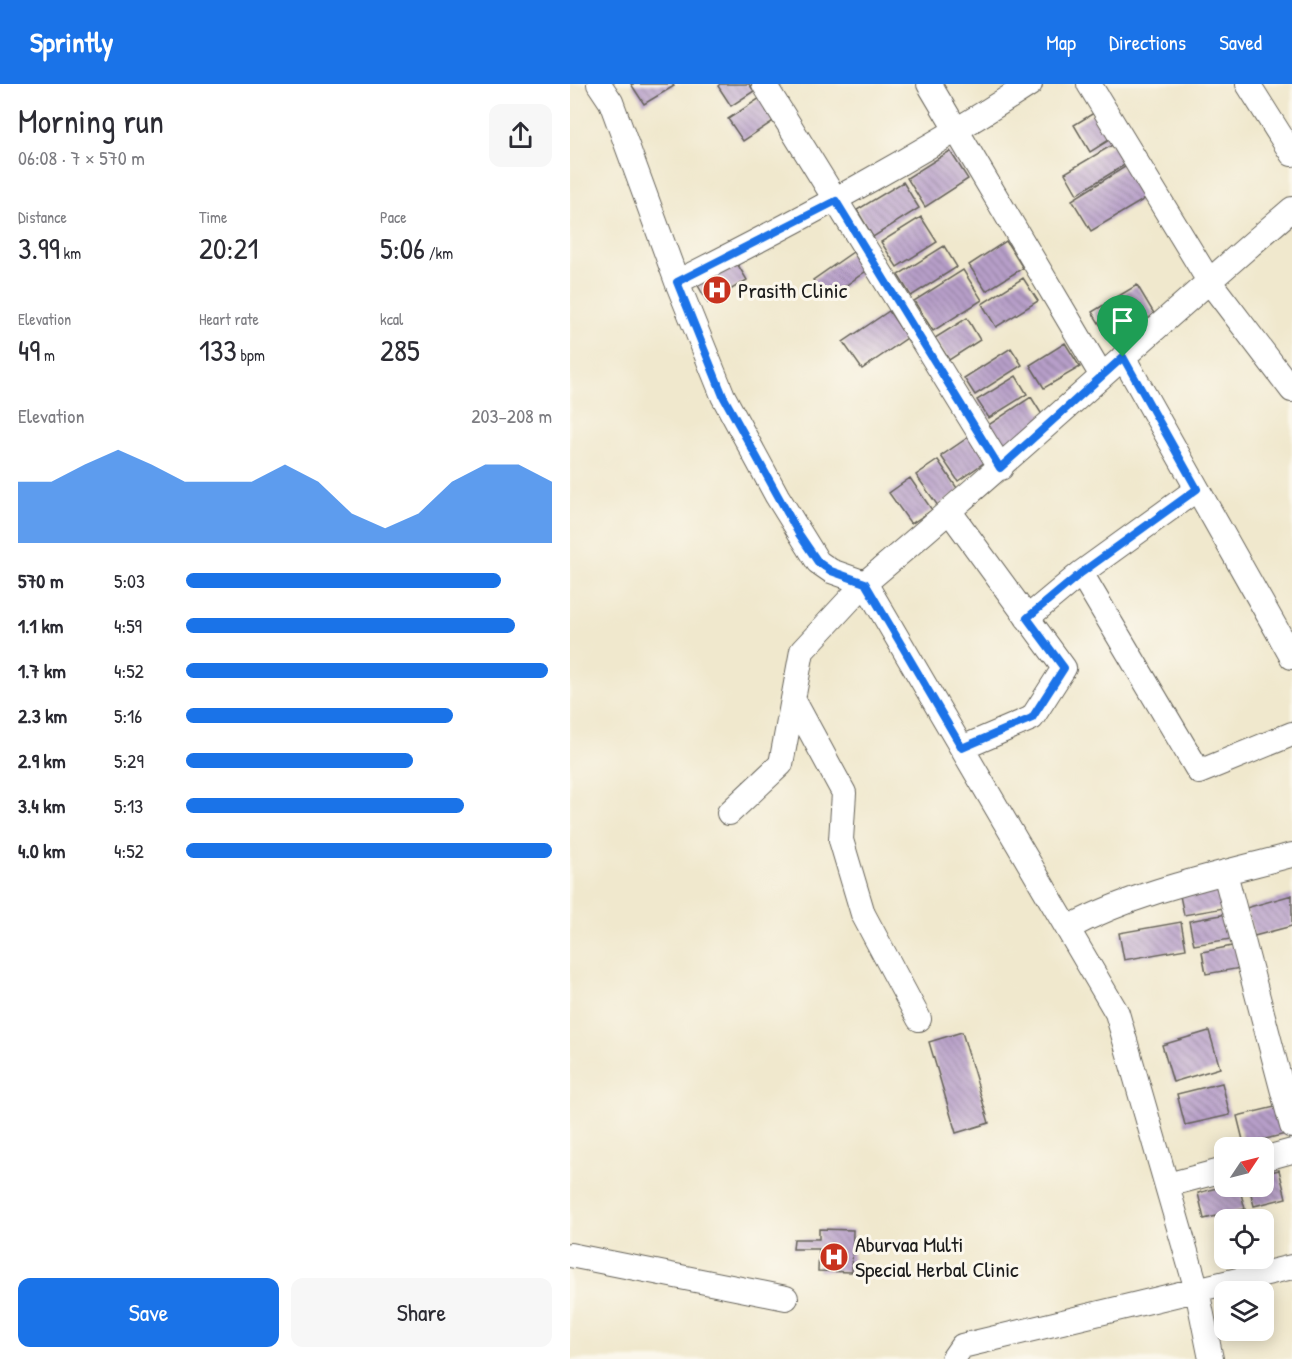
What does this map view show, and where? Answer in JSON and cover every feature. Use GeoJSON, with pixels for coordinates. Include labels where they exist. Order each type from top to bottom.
{"type":"FeatureCollection","features":[{"type":"Feature","properties":{"kind":"street"},"geometry":{"type":"LineString","coordinates":[[601,84],[615,113],[677,282],[723,396],[799,534],[818,562],[831,571],[865,583],[1117,1013],[1197,1290],[1211,1359]]}},
{"type":"Feature","properties":{"kind":"street"},"geometry":{"type":"LineString","coordinates":[[764,84],[1000,468]]}},
{"type":"Feature","properties":{"kind":"street"},"geometry":{"type":"LineString","coordinates":[[929,84],[1102,376]]}},
{"type":"Feature","properties":{"kind":"street"},"geometry":{"type":"LineString","coordinates":[[677,282],[836,201],[956,132],[1030,84]]}},
{"type":"Feature","properties":{"kind":"street"},"geometry":{"type":"LineString","coordinates":[[1089,84],[1209,281],[1292,390]]}},
{"type":"Feature","properties":{"kind":"street"},"geometry":{"type":"LineString","coordinates":[[1248,84],[1292,154]]}},
{"type":"Feature","properties":{"kind":"street"},"geometry":{"type":"LineString","coordinates":[[729,813],[781,764],[802,651],[865,583],[950,512],[1292,209]]}},
{"type":"Feature","properties":{"kind":"street"},"geometry":{"type":"LineString","coordinates":[[1123,357],[1292,657]]}},
{"type":"Feature","properties":{"kind":"street"},"geometry":{"type":"LineString","coordinates":[[1027,618],[1081,573],[1197,489]]}},
{"type":"Feature","properties":{"kind":"street"},"geometry":{"type":"LineString","coordinates":[[950,512],[1064,668],[1032,718],[962,748]]}},
{"type":"Feature","properties":{"kind":"street"},"geometry":{"type":"LineString","coordinates":[[1081,573],[1199,772],[1292,734]]}},
{"type":"Feature","properties":{"kind":"street"},"geometry":{"type":"LineString","coordinates":[[793,699],[844,793],[842,840],[863,914],[919,1019]]}},
{"type":"Feature","properties":{"kind":"street"},"geometry":{"type":"LineString","coordinates":[[1068,928],[1103,909],[1163,889],[1292,855]]}},
{"type":"Feature","properties":{"kind":"street"},"geometry":{"type":"LineString","coordinates":[[1225,873],[1284,1058],[1292,1126]]}},
{"type":"Feature","properties":{"kind":"street"},"geometry":{"type":"LineString","coordinates":[[1274,1156],[1292,1151]]}},
{"type":"Feature","properties":{"kind":"street"},"geometry":{"type":"LineString","coordinates":[[1167,1185],[1214,1173]]}},
{"type":"Feature","properties":{"kind":"street"},"geometry":{"type":"LineString","coordinates":[[570,1255],[786,1298]]}},
{"type":"Feature","properties":{"kind":"street"},"geometry":{"type":"LineString","coordinates":[[953,1359],[962,1346],[1292,1267]]}},
{"type":"Feature","properties":{"kind":"building"},"geometry":{"type":"Polygon","coordinates":[[[631,84],[672,84],[674,86],[644,104],[631,84]]]}},
{"type":"Feature","properties":{"kind":"building"},"geometry":{"type":"Polygon","coordinates":[[[720,84],[749,84],[754,91],[731,106],[718,86],[720,84]]]}},
{"type":"Feature","properties":{"kind":"building"},"geometry":{"type":"Polygon","coordinates":[[[763,96],[778,118],[743,141],[728,119],[763,96]]]}},
{"type":"Feature","properties":{"kind":"building"},"geometry":{"type":"Polygon","coordinates":[[[1097,111],[1114,137],[1090,152],[1074,125],[1097,111]]]}},
{"type":"Feature","properties":{"kind":"building"},"geometry":{"type":"Polygon","coordinates":[[[1119,141],[1131,161],[1077,194],[1065,173],[1119,141]]]}},
{"type":"Feature","properties":{"kind":"building"},"geometry":{"type":"Polygon","coordinates":[[[950,151],[968,179],[925,207],[907,178],[950,151]]]}},
{"type":"Feature","properties":{"kind":"building"},"geometry":{"type":"Polygon","coordinates":[[[1128,165],[1148,197],[1091,231],[1072,200],[1128,165]]]}},
{"type":"Feature","properties":{"kind":"building"},"geometry":{"type":"Polygon","coordinates":[[[903,182],[919,208],[873,237],[857,210],[903,182]]]}},
{"type":"Feature","properties":{"kind":"building"},"geometry":{"type":"Polygon","coordinates":[[[921,217],[937,242],[897,267],[881,242],[921,217]]]}},
{"type":"Feature","properties":{"kind":"building"},"geometry":{"type":"Polygon","coordinates":[[[1006,241],[1023,268],[986,291],[969,265],[1006,241]]]}},
{"type":"Feature","properties":{"kind":"building"},"geometry":{"type":"Polygon","coordinates":[[[944,246],[957,267],[911,296],[898,275],[944,246]]]}},
{"type":"Feature","properties":{"kind":"building"},"geometry":{"type":"Polygon","coordinates":[[[853,252],[866,271],[827,299],[813,280],[853,252]]]}},
{"type":"Feature","properties":{"kind":"building"},"geometry":{"type":"Polygon","coordinates":[[[735,260],[747,280],[708,303],[696,282],[735,260]]]}},
{"type":"Feature","properties":{"kind":"building"},"geometry":{"type":"Polygon","coordinates":[[[963,270],[982,300],[933,331],[914,301],[963,270]]]}},
{"type":"Feature","properties":{"kind":"building"},"geometry":{"type":"Polygon","coordinates":[[[1023,278],[1038,301],[996,327],[982,304],[1023,278]]]}},
{"type":"Feature","properties":{"kind":"building"},"geometry":{"type":"Polygon","coordinates":[[[1137,285],[1155,315],[1111,342],[1092,312],[1137,285]]]}},
{"type":"Feature","properties":{"kind":"building"},"geometry":{"type":"Polygon","coordinates":[[[889,311],[907,338],[862,369],[843,342],[889,311]]]}},
{"type":"Feature","properties":{"kind":"building"},"geometry":{"type":"Polygon","coordinates":[[[967,318],[980,340],[949,360],[935,338],[967,318]]]}},
{"type":"Feature","properties":{"kind":"building"},"geometry":{"type":"Polygon","coordinates":[[[1065,343],[1080,367],[1044,388],[1030,365],[1065,343]]]}},
{"type":"Feature","properties":{"kind":"building"},"geometry":{"type":"Polygon","coordinates":[[[1011,348],[1022,365],[975,395],[964,378],[1011,348]]]}},
{"type":"Feature","properties":{"kind":"building"},"geometry":{"type":"Polygon","coordinates":[[[1016,376],[1027,394],[989,418],[977,400],[1016,376]]]}},
{"type":"Feature","properties":{"kind":"building"},"geometry":{"type":"Polygon","coordinates":[[[1031,397],[1046,421],[1001,449],[987,426],[1031,397]]]}},
{"type":"Feature","properties":{"kind":"building"},"geometry":{"type":"Polygon","coordinates":[[[976,432],[992,457],[958,481],[941,456],[976,432]]]}},
{"type":"Feature","properties":{"kind":"building"},"geometry":{"type":"Polygon","coordinates":[[[938,460],[959,491],[938,506],[916,475],[938,460]]]}},
{"type":"Feature","properties":{"kind":"building"},"geometry":{"type":"Polygon","coordinates":[[[910,478],[932,510],[911,524],[889,493],[910,478]]]}},
{"type":"Feature","properties":{"kind":"building"},"geometry":{"type":"Polygon","coordinates":[[[1225,877],[1230,907],[1184,915],[1178,886],[1225,877]]]}},
{"type":"Feature","properties":{"kind":"building"},"geometry":{"type":"Polygon","coordinates":[[[1292,895],[1292,926],[1254,936],[1246,908],[1292,895]]]}},
{"type":"Feature","properties":{"kind":"building"},"geometry":{"type":"Polygon","coordinates":[[[1227,914],[1231,939],[1194,945],[1189,921],[1227,914]]]}},
{"type":"Feature","properties":{"kind":"building"},"geometry":{"type":"Polygon","coordinates":[[[1181,922],[1186,949],[1124,960],[1119,933],[1181,922]]]}},
{"type":"Feature","properties":{"kind":"building"},"geometry":{"type":"Polygon","coordinates":[[[1237,945],[1241,968],[1206,974],[1202,952],[1237,945]]]}},
{"type":"Feature","properties":{"kind":"building"},"geometry":{"type":"Polygon","coordinates":[[[1209,1031],[1220,1068],[1173,1082],[1162,1045],[1209,1031]]]}},
{"type":"Feature","properties":{"kind":"building"},"geometry":{"type":"Polygon","coordinates":[[[962,1032],[989,1123],[956,1133],[929,1042],[962,1032]]]}},
{"type":"Feature","properties":{"kind":"building"},"geometry":{"type":"Polygon","coordinates":[[[1222,1083],[1230,1115],[1185,1125],[1177,1094],[1222,1083]]]}},
{"type":"Feature","properties":{"kind":"building"},"geometry":{"type":"Polygon","coordinates":[[[1279,1106],[1286,1134],[1273,1137],[1242,1137],[1237,1116],[1279,1106]]]}},
{"type":"Feature","properties":{"kind":"building"},"geometry":{"type":"Polygon","coordinates":[[[1279,1170],[1286,1198],[1254,1206],[1252,1197],[1274,1197],[1274,1171],[1279,1170]]]}},
{"type":"Feature","properties":{"kind":"building"},"geometry":{"type":"Polygon","coordinates":[[[1214,1189],[1214,1197],[1242,1197],[1245,1209],[1214,1209],[1214,1217],[1204,1219],[1198,1193],[1214,1189]]]}},
{"type":"Feature","properties":{"kind":"building"},"geometry":{"type":"Polygon","coordinates":[[[819,1229],[853,1230],[852,1272],[818,1271],[819,1249],[793,1249],[794,1239],[819,1239],[819,1229]]]}},
{"type":"Feature","properties":{"kind":"place","name":"Prasith Clinic"},"geometry":{"type":"Point","coordinates":[717,290]}},
{"type":"Feature","properties":{"kind":"place","name":"Aburvaa Multi Special Herbal Clinic"},"geometry":{"type":"Point","coordinates":[834,1257]}},
{"type":"Feature","properties":{"kind":"route"},"geometry":{"type":"LineString","coordinates":[[836,201],[1000,468],[1123,357],[1197,489],[1081,573],[1027,618],[1064,668],[1032,718],[962,748],[865,583],[831,571],[818,562],[799,534],[723,396],[677,282],[836,201]]}}]}
